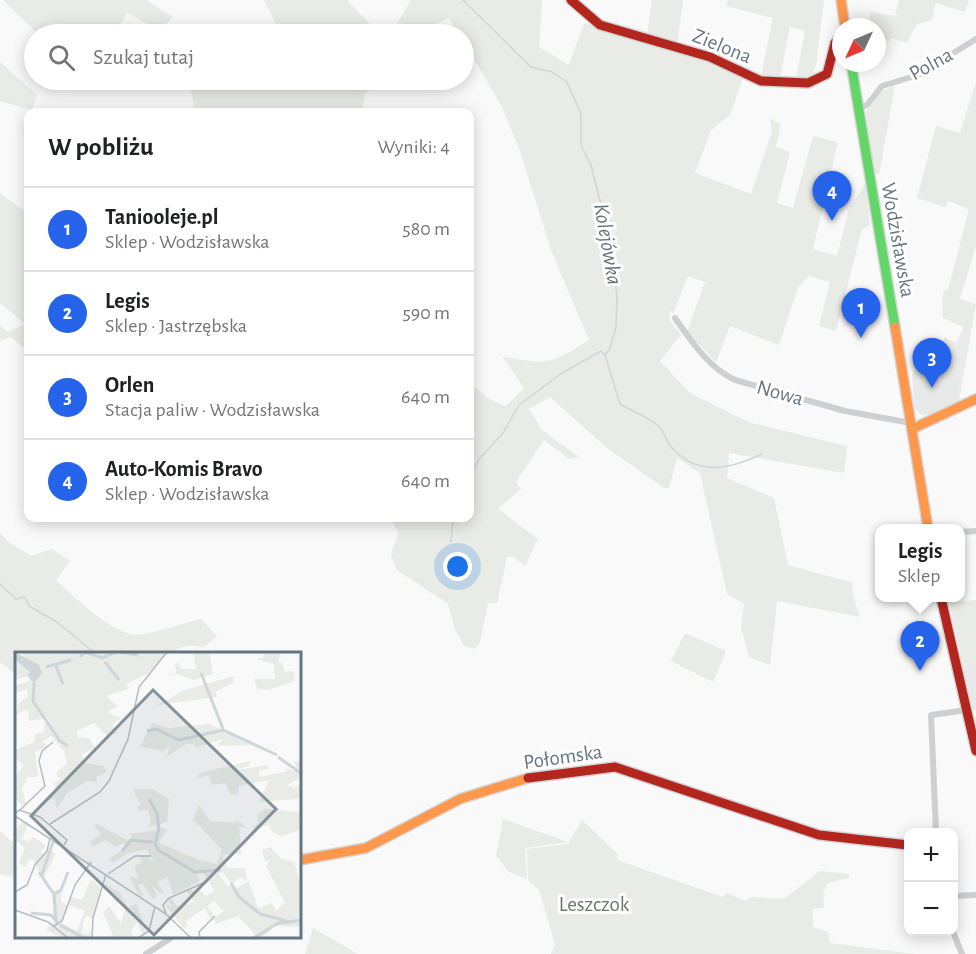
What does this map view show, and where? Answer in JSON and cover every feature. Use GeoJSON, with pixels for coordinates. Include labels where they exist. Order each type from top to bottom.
{"type":"FeatureCollection","features":[{"type":"Feature","properties":{"kind":"street","name":"Zielona"},"geometry":{"type":"LineString","coordinates":[[570,0],[600,25],[692,51],[754,78],[773,83],[808,83],[827,74],[832,57]]}},
{"type":"Feature","properties":{"kind":"street"},"geometry":{"type":"LineString","coordinates":[[841,0],[843,18]]}},
{"type":"Feature","properties":{"kind":"street","name":"Polna"},"geometry":{"type":"LineString","coordinates":[[858,108],[867,105],[882,86],[918,75],[976,39]]}},
{"type":"Feature","properties":{"kind":"street","name":"Wodzisławska"},"geometry":{"type":"LineString","coordinates":[[852,72],[927,524]]}},
{"type":"Feature","properties":{"kind":"street","name":"Nowa"},"geometry":{"type":"LineString","coordinates":[[675,318],[701,353],[726,376],[845,411],[911,425]]}},
{"type":"Feature","properties":{"kind":"street"},"geometry":{"type":"LineString","coordinates":[[911,425],[934,420],[976,399]]}},
{"type":"Feature","properties":{"kind":"street"},"geometry":{"type":"LineString","coordinates":[[942,602],[976,751]]}},
{"type":"Feature","properties":{"kind":"street"},"geometry":{"type":"LineString","coordinates":[[936,828],[931,715],[967,710]]}},
{"type":"Feature","properties":{"kind":"street","name":"Połomska"},"geometry":{"type":"LineString","coordinates":[[302,860],[366,848],[454,801],[479,792],[535,778],[608,767],[615,767],[819,835],[904,844]]}},
{"type":"Feature","properties":{"kind":"street"},"geometry":{"type":"LineString","coordinates":[[958,896],[976,895]]}},
{"type":"Feature","properties":{"kind":"street"},"geometry":{"type":"LineString","coordinates":[[954,936],[962,954]]}},
{"type":"Feature","properties":{"kind":"street"},"geometry":{"type":"LineString","coordinates":[[146,954],[169,939]]}},
{"type":"Feature","properties":{"kind":"shaded area"},"geometry":{"type":"Polygon","coordinates":[[[940,353],[961,354],[959,402],[934,414],[922,415],[915,409],[914,404],[912,374],[915,370],[912,363],[940,363],[940,353]]]}},
{"type":"Feature","properties":{"kind":"shaded area"},"geometry":{"type":"Polygon","coordinates":[[[976,664],[976,710],[973,711],[963,666],[976,664]]]}},
{"type":"Feature","properties":{"kind":"green space"},"geometry":{"type":"Polygon","coordinates":[[[3,0],[146,0],[173,17],[166,24],[148,24],[127,13],[120,24],[28,24],[3,0]]]}},
{"type":"Feature","properties":{"kind":"green space"},"geometry":{"type":"Polygon","coordinates":[[[264,0],[347,0],[370,24],[276,24],[264,0]]]}},
{"type":"Feature","properties":{"kind":"green space"},"geometry":{"type":"Polygon","coordinates":[[[411,0],[542,0],[539,47],[569,65],[584,23],[711,62],[743,78],[730,115],[711,130],[695,173],[751,194],[772,131],[770,119],[781,124],[776,147],[790,152],[777,203],[793,208],[813,136],[838,142],[813,249],[837,256],[849,209],[866,182],[870,225],[862,229],[836,331],[819,326],[830,282],[809,276],[798,287],[779,345],[730,326],[716,362],[687,332],[705,282],[688,276],[673,314],[671,310],[669,320],[681,335],[660,361],[690,393],[748,422],[847,446],[844,473],[729,453],[727,478],[774,498],[788,565],[853,583],[852,592],[860,617],[777,601],[770,665],[749,657],[741,627],[744,604],[727,594],[700,473],[677,458],[669,488],[664,488],[607,448],[550,397],[529,409],[542,430],[579,457],[569,459],[544,440],[516,482],[521,489],[498,509],[538,539],[525,566],[512,556],[507,557],[497,603],[488,603],[480,642],[475,649],[464,646],[455,629],[448,604],[397,570],[391,554],[398,533],[393,522],[474,522],[474,387],[491,400],[506,406],[524,388],[502,356],[529,361],[548,361],[566,354],[589,340],[551,250],[520,151],[502,107],[474,59],[474,24],[453,24],[449,18],[436,24],[397,24],[411,0]]]}},
{"type":"Feature","properties":{"kind":"green space"},"geometry":{"type":"Polygon","coordinates":[[[652,0],[683,0],[677,45],[647,36],[652,0]]]}},
{"type":"Feature","properties":{"kind":"green space"},"geometry":{"type":"Polygon","coordinates":[[[728,0],[824,0],[816,65],[811,78],[796,78],[805,31],[790,27],[780,78],[772,80],[761,76],[773,18],[726,6],[728,0]]]}},
{"type":"Feature","properties":{"kind":"green space"},"geometry":{"type":"Polygon","coordinates":[[[899,0],[969,0],[965,12],[935,3],[932,20],[917,24],[907,43],[891,38],[886,41],[886,18],[870,18],[871,12],[895,16],[899,0]]]}},
{"type":"Feature","properties":{"kind":"green space"},"geometry":{"type":"Polygon","coordinates":[[[0,62],[24,83],[24,90],[31,90],[37,95],[33,108],[0,101],[0,62]]]}},
{"type":"Feature","properties":{"kind":"green space"},"geometry":{"type":"Polygon","coordinates":[[[976,82],[976,246],[960,299],[976,304],[959,401],[961,354],[945,353],[944,337],[956,343],[964,327],[943,318],[942,298],[944,290],[948,290],[969,209],[948,201],[945,207],[917,198],[936,126],[960,133],[976,82]]]}},
{"type":"Feature","properties":{"kind":"green space"},"geometry":{"type":"Polygon","coordinates":[[[895,85],[879,175],[874,173],[866,112],[882,91],[895,85]]]}},
{"type":"Feature","properties":{"kind":"green space"},"geometry":{"type":"Polygon","coordinates":[[[191,90],[370,90],[365,93],[363,108],[194,108],[191,90]]]}},
{"type":"Feature","properties":{"kind":"green space"},"geometry":{"type":"Polygon","coordinates":[[[0,193],[24,211],[24,323],[0,303],[0,193]]]}},
{"type":"Feature","properties":{"kind":"green space"},"geometry":{"type":"Polygon","coordinates":[[[24,324],[24,348],[11,337],[0,341],[0,325],[8,332],[24,324]]]}},
{"type":"Feature","properties":{"kind":"green space"},"geometry":{"type":"Polygon","coordinates":[[[0,532],[7,541],[31,556],[52,549],[70,561],[56,580],[94,614],[116,628],[137,635],[201,619],[217,636],[204,647],[186,646],[174,652],[15,652],[15,674],[0,662],[0,532]]]}},
{"type":"Feature","properties":{"kind":"green space"},"geometry":{"type":"Polygon","coordinates":[[[976,600],[976,664],[963,666],[949,602],[976,600]]]}},
{"type":"Feature","properties":{"kind":"green space"},"geometry":{"type":"Polygon","coordinates":[[[685,633],[726,651],[713,682],[671,661],[685,633]]]}},
{"type":"Feature","properties":{"kind":"green space"},"geometry":{"type":"Polygon","coordinates":[[[503,819],[568,842],[525,848],[527,879],[509,872],[496,856],[503,819]]]}},
{"type":"Feature","properties":{"kind":"green space","name":"Leszczok"},"geometry":{"type":"Polygon","coordinates":[[[582,820],[618,854],[617,860],[723,897],[727,893],[745,901],[752,897],[784,899],[820,871],[849,874],[849,878],[828,883],[823,892],[824,908],[813,909],[813,927],[828,932],[830,943],[914,954],[551,954],[555,945],[539,890],[528,880],[527,849],[568,844],[582,820]]]}},
{"type":"Feature","properties":{"kind":"green space"},"geometry":{"type":"Polygon","coordinates":[[[0,831],[15,844],[15,878],[0,874],[0,831]]]}},
{"type":"Feature","properties":{"kind":"green space"},"geometry":{"type":"Polygon","coordinates":[[[313,928],[358,954],[305,954],[313,928]]]}},
{"type":"Feature","properties":{"kind":"waterway","name":"Kolejówka"},"geometry":{"type":"LineString","coordinates":[[463,0],[531,67],[552,72],[567,82],[581,114],[581,145],[591,165],[611,245],[617,297],[616,327],[610,348],[605,355],[601,351],[562,373],[519,405],[503,433],[480,458],[474,469]]}},
{"type":"Feature","properties":{"kind":"waterway"},"geometry":{"type":"LineString","coordinates":[[605,355],[620,404],[657,425],[672,448],[682,457],[704,467],[715,468],[762,454]]}},
{"type":"Feature","properties":{"kind":"waterway","name":"Kolejówka"},"geometry":{"type":"LineString","coordinates":[[451,542],[453,522]]}},
{"type":"Feature","properties":{"kind":"waterway","name":"Kolejówka"},"geometry":{"type":"LineString","coordinates":[[0,584],[16,599],[25,597],[29,606],[57,622],[94,652]]}},
{"type":"Feature","properties":{"kind":"traffic: fast"},"geometry":{"type":"LineString","coordinates":[[852,72],[895,327]]}},
{"type":"Feature","properties":{"kind":"traffic: slow"},"geometry":{"type":"LineString","coordinates":[[841,0],[844,18]]}},
{"type":"Feature","properties":{"kind":"traffic: slow"},"geometry":{"type":"LineString","coordinates":[[895,327],[927,524]]}},
{"type":"Feature","properties":{"kind":"traffic: slow"},"geometry":{"type":"LineString","coordinates":[[912,429],[976,399]]}},
{"type":"Feature","properties":{"kind":"traffic: slow"},"geometry":{"type":"LineString","coordinates":[[302,860],[366,848],[460,799],[528,778]]}},
{"type":"Feature","properties":{"kind":"traffic: jam"},"geometry":{"type":"LineString","coordinates":[[571,0],[600,25],[710,57],[761,81],[808,83],[827,74],[832,55]]}},
{"type":"Feature","properties":{"kind":"traffic: jam"},"geometry":{"type":"LineString","coordinates":[[942,602],[976,751]]}},
{"type":"Feature","properties":{"kind":"traffic: jam"},"geometry":{"type":"LineString","coordinates":[[528,778],[615,767],[819,835],[904,845]]}},
{"type":"Feature","properties":{"kind":"place","name":"Auto-Komis Bravo"},"geometry":{"type":"Point","coordinates":[832,221]}},
{"type":"Feature","properties":{"kind":"place","name":"Taniooleje.pl"},"geometry":{"type":"Point","coordinates":[861,338]}},
{"type":"Feature","properties":{"kind":"place","name":"Orlen"},"geometry":{"type":"Point","coordinates":[932,388]}},
{"type":"Feature","properties":{"kind":"place","name":"Legis"},"geometry":{"type":"Point","coordinates":[920,671]}}]}
